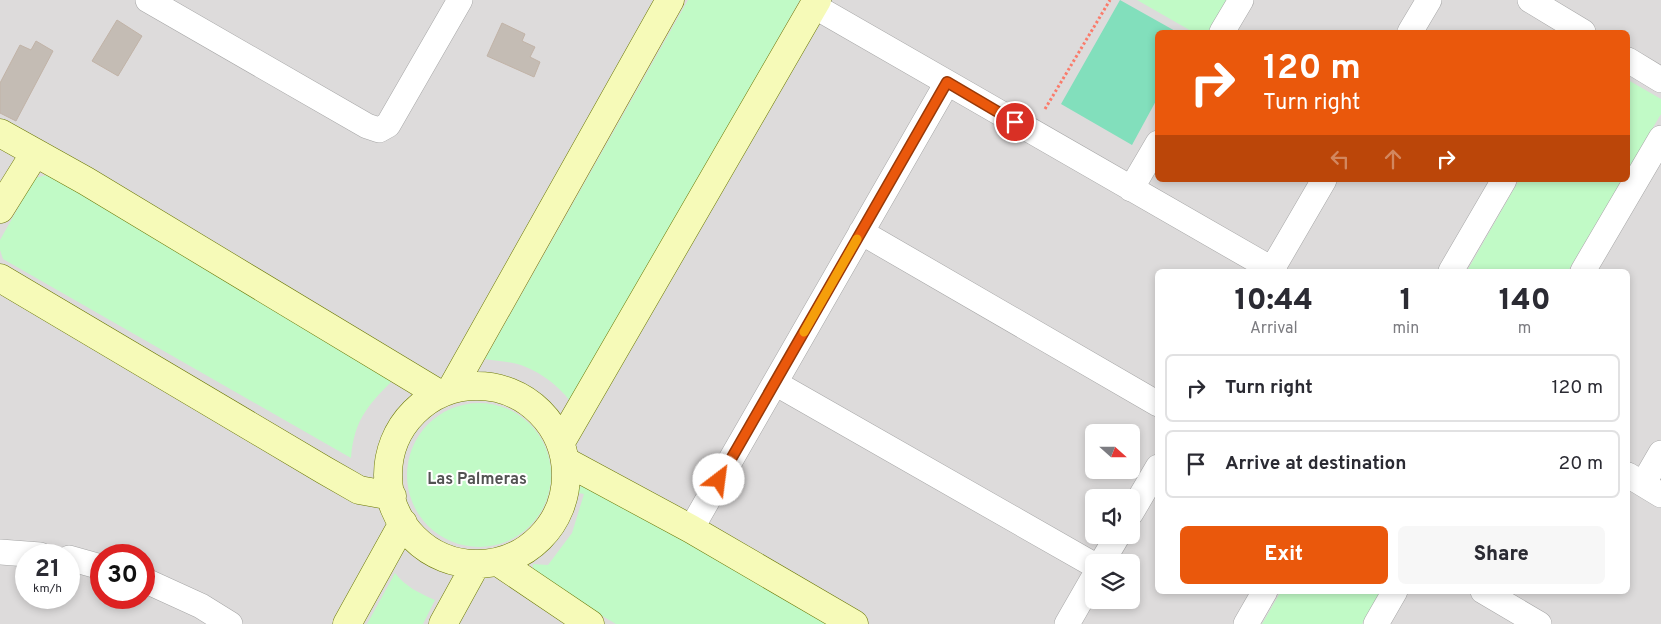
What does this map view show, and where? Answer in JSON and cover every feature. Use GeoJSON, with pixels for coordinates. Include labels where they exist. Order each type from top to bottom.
{"type":"FeatureCollection","features":[{"type":"Feature","properties":{"kind":"street"},"geometry":{"type":"LineString","coordinates":[[148,0],[366,126],[379,130],[388,125],[460,0]]}},
{"type":"Feature","properties":{"kind":"street"},"geometry":{"type":"LineString","coordinates":[[0,134],[86,181],[444,390],[469,386],[497,387],[523,398],[545,416],[563,452],[567,472],[562,502],[548,529],[526,550],[487,563],[468,564],[439,556],[414,538],[396,513],[389,486],[390,458],[400,431],[418,408],[444,390],[670,0]]}},
{"type":"Feature","properties":{"kind":"street"},"geometry":{"type":"LineString","coordinates":[[1223,30],[1240,0]]}},
{"type":"Feature","properties":{"kind":"street"},"geometry":{"type":"LineString","coordinates":[[1411,30],[1430,0]]}},
{"type":"Feature","properties":{"kind":"street"},"geometry":{"type":"LineString","coordinates":[[1530,0],[1580,30]]}},
{"type":"Feature","properties":{"kind":"street"},"geometry":{"type":"LineString","coordinates":[[563,452],[816,3],[1032,132],[1270,269]]}},
{"type":"Feature","properties":{"kind":"street"},"geometry":{"type":"LineString","coordinates":[[1630,61],[1661,80]]}},
{"type":"Feature","properties":{"kind":"street"},"geometry":{"type":"LineString","coordinates":[[691,529],[947,82]]}},
{"type":"Feature","properties":{"kind":"street"},"geometry":{"type":"LineString","coordinates":[[1583,269],[1661,138]]}},
{"type":"Feature","properties":{"kind":"street"},"geometry":{"type":"LineString","coordinates":[[1131,189],[1155,148]]}},
{"type":"Feature","properties":{"kind":"street"},"geometry":{"type":"LineString","coordinates":[[0,209],[35,153]]}},
{"type":"Feature","properties":{"kind":"street"},"geometry":{"type":"LineString","coordinates":[[1274,269],[1323,182]]}},
{"type":"Feature","properties":{"kind":"street"},"geometry":{"type":"LineString","coordinates":[[1452,269],[1503,182]]}},
{"type":"Feature","properties":{"kind":"street"},"geometry":{"type":"LineString","coordinates":[[861,232],[1155,402]]}},
{"type":"Feature","properties":{"kind":"street"},"geometry":{"type":"LineString","coordinates":[[0,278],[359,490],[392,496]]}},
{"type":"Feature","properties":{"kind":"street"},"geometry":{"type":"LineString","coordinates":[[774,384],[1085,560]]}},
{"type":"Feature","properties":{"kind":"street"},"geometry":{"type":"LineString","coordinates":[[563,452],[854,624]]}},
{"type":"Feature","properties":{"kind":"street"},"geometry":{"type":"LineString","coordinates":[[1644,485],[1661,453]]}},
{"type":"Feature","properties":{"kind":"street"},"geometry":{"type":"LineString","coordinates":[[1140,497],[1155,472]]}},
{"type":"Feature","properties":{"kind":"street"},"geometry":{"type":"LineString","coordinates":[[347,624],[403,523]]}},
{"type":"Feature","properties":{"kind":"street"},"geometry":{"type":"LineString","coordinates":[[0,552],[15,553]]}},
{"type":"Feature","properties":{"kind":"street"},"geometry":{"type":"LineString","coordinates":[[443,624],[487,563]]}},
{"type":"Feature","properties":{"kind":"street"},"geometry":{"type":"LineString","coordinates":[[487,563],[590,624]]}},
{"type":"Feature","properties":{"kind":"street"},"geometry":{"type":"LineString","coordinates":[[155,585],[201,606],[230,624]]}},
{"type":"Feature","properties":{"kind":"street"},"geometry":{"type":"LineString","coordinates":[[1067,624],[1085,593]]}},
{"type":"Feature","properties":{"kind":"street"},"geometry":{"type":"LineString","coordinates":[[1246,624],[1263,594]]}},
{"type":"Feature","properties":{"kind":"street"},"geometry":{"type":"LineString","coordinates":[[1376,624],[1393,594]]}},
{"type":"Feature","properties":{"kind":"street"},"geometry":{"type":"LineString","coordinates":[[1488,594],[1539,624]]}},
{"type":"Feature","properties":{"kind":"path"},"geometry":{"type":"LineString","coordinates":[[1032,132],[1110,0]]}},
{"type":"Feature","properties":{"kind":"shaded area"},"geometry":{"type":"Polygon","coordinates":[[[0,0],[1661,0],[1661,624],[0,624],[0,0]]]}},
{"type":"Feature","properties":{"kind":"green space"},"geometry":{"type":"Polygon","coordinates":[[[688,0],[800,0],[571,402],[553,383],[522,365],[485,359],[688,0]]]}},
{"type":"Feature","properties":{"kind":"green space"},"geometry":{"type":"Polygon","coordinates":[[[1120,0],[1173,30],[1155,30],[1155,103],[1132,145],[1061,104],[1120,0]]]}},
{"type":"Feature","properties":{"kind":"green space"},"geometry":{"type":"Polygon","coordinates":[[[1137,0],[1232,0],[1215,30],[1190,30],[1137,0]]]}},
{"type":"Feature","properties":{"kind":"green space"},"geometry":{"type":"Polygon","coordinates":[[[1630,81],[1661,99],[1661,114],[1630,167],[1630,81]]]}},
{"type":"Feature","properties":{"kind":"green space"},"geometry":{"type":"Polygon","coordinates":[[[51,174],[397,376],[365,412],[356,432],[351,458],[3,259],[0,250],[0,240],[35,178],[51,174]]]}},
{"type":"Feature","properties":{"kind":"green space"},"geometry":{"type":"Polygon","coordinates":[[[1518,182],[1621,182],[1569,269],[1468,269],[1518,182]]]}},
{"type":"Feature","properties":{"kind":"green space"},"geometry":{"type":"Polygon","coordinates":[[[479,403],[507,408],[530,424],[546,447],[551,475],[546,503],[530,526],[507,542],[479,547],[451,542],[428,526],[412,503],[407,475],[412,447],[428,424],[451,408],[479,403]]]}},
{"type":"Feature","properties":{"kind":"green space"},"geometry":{"type":"Polygon","coordinates":[[[584,484],[833,624],[616,624],[533,575],[533,564],[548,565],[572,533],[584,494],[574,492],[584,484]]]}},
{"type":"Feature","properties":{"kind":"green space"},"geometry":{"type":"Polygon","coordinates":[[[395,573],[408,586],[435,600],[423,624],[367,624],[395,573]]]}},
{"type":"Feature","properties":{"kind":"green space"},"geometry":{"type":"Polygon","coordinates":[[[1279,594],[1380,594],[1362,624],[1262,624],[1279,594]]]}},
{"type":"Feature","properties":{"kind":"building"},"geometry":{"type":"Polygon","coordinates":[[[117,20],[142,36],[118,76],[92,61],[117,20]]]}},
{"type":"Feature","properties":{"kind":"building"},"geometry":{"type":"Polygon","coordinates":[[[502,23],[525,34],[522,41],[535,47],[530,57],[540,62],[534,77],[487,56],[502,23]]]}},
{"type":"Feature","properties":{"kind":"building"},"geometry":{"type":"Polygon","coordinates":[[[36,41],[53,51],[16,121],[0,113],[0,83],[20,45],[31,50],[36,41]]]}},
{"type":"Feature","properties":{"kind":"slow traffic"},"geometry":{"type":"LineString","coordinates":[[804,332],[857,239]]}},
{"type":"Feature","properties":{"kind":"district","name":"Las Palmeras"},"geometry":{"type":"Point","coordinates":[477,478]}},
{"type":"Feature","properties":{"kind":"route"},"geometry":{"type":"LineString","coordinates":[[719,480],[947,82],[1015,122]]}}]}
